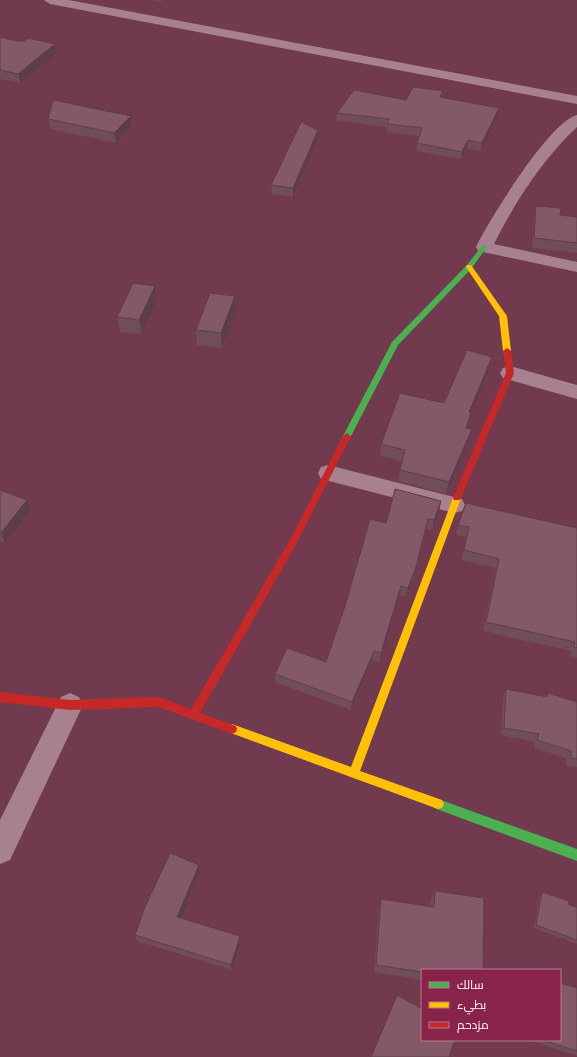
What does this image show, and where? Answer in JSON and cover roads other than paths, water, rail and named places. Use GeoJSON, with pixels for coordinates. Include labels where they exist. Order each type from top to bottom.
{"type":"FeatureCollection","features":[{"type":"Feature","properties":{"kind":"street"},"geometry":{"type":"LineString","coordinates":[[50,0],[577,100]]}},
{"type":"Feature","properties":{"kind":"street"},"geometry":{"type":"LineString","coordinates":[[194,714],[295,538],[395,344],[469,267],[484,247],[493,228],[529,175],[565,129],[577,119]]}},
{"type":"Feature","properties":{"kind":"street"},"geometry":{"type":"LineString","coordinates":[[484,247],[577,267]]}},
{"type":"Feature","properties":{"kind":"street"},"geometry":{"type":"LineString","coordinates":[[354,773],[454,505],[510,373],[503,316],[469,267]]}},
{"type":"Feature","properties":{"kind":"street"},"geometry":{"type":"LineString","coordinates":[[510,373],[577,392]]}},
{"type":"Feature","properties":{"kind":"street"},"geometry":{"type":"LineString","coordinates":[[328,473],[454,505]]}},
{"type":"Feature","properties":{"kind":"street"},"geometry":{"type":"LineString","coordinates":[[0,696],[70,705],[159,702],[577,855]]}},
{"type":"Feature","properties":{"kind":"street"},"geometry":{"type":"LineString","coordinates":[[0,850],[70,705]]}}]}
